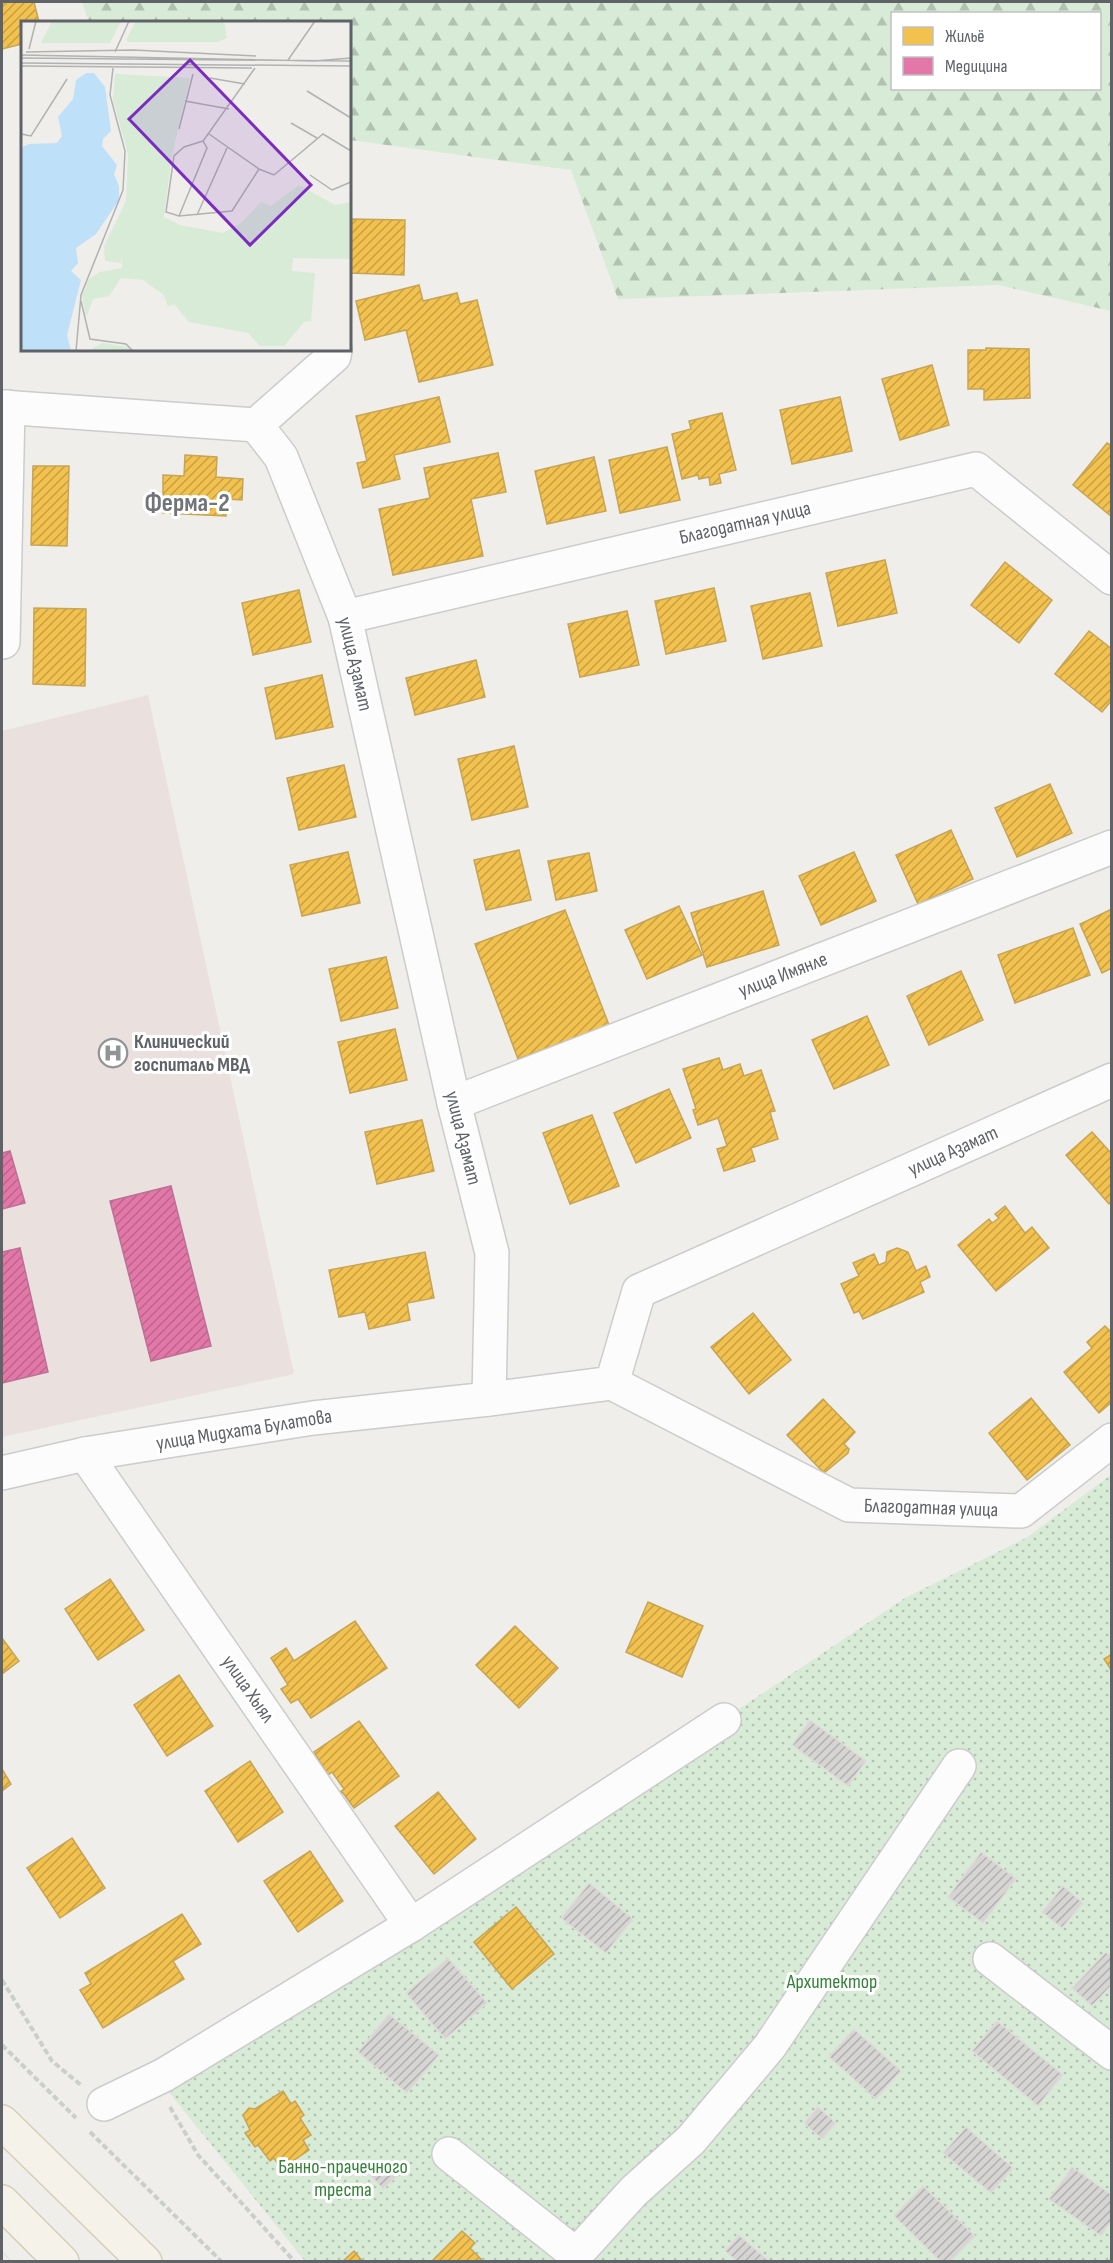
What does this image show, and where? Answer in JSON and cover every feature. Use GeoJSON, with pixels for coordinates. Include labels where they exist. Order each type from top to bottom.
{"type":"FeatureCollection","features":[{"type":"Feature","properties":{"kind":"main road"},"geometry":{"type":"LineString","coordinates":[[2,2122],[145,2262]]}},
{"type":"Feature","properties":{"kind":"main road"},"geometry":{"type":"LineString","coordinates":[[2,2202],[62,2262]]}},
{"type":"Feature","properties":{"kind":"street"},"geometry":{"type":"LineString","coordinates":[[3,642],[5,407],[256,425],[334,356],[335,351]]}},
{"type":"Feature","properties":{"kind":"street","name":"улица Азамат"},"geometry":{"type":"LineString","coordinates":[[256,425],[281,457],[345,617],[454,1103],[492,1253],[489,1399]]}},
{"type":"Feature","properties":{"kind":"street","name":"Благодатная улица"},"geometry":{"type":"LineString","coordinates":[[345,617],[976,469],[1112,578]]}},
{"type":"Feature","properties":{"kind":"street","name":"улица Имянле"},"geometry":{"type":"LineString","coordinates":[[454,1103],[1112,847]]}},
{"type":"Feature","properties":{"kind":"street","name":"улица Азамат"},"geometry":{"type":"LineString","coordinates":[[612,1383],[639,1291],[1112,1080]]}},
{"type":"Feature","properties":{"kind":"street"},"geometry":{"type":"LineString","coordinates":[[489,1399],[612,1383]]}},
{"type":"Feature","properties":{"kind":"street","name":"Благодатная улица"},"geometry":{"type":"LineString","coordinates":[[612,1383],[849,1505],[1021,1511],[1112,1440]]}},
{"type":"Feature","properties":{"kind":"street","name":"улица Мидхата Булатова"},"geometry":{"type":"LineString","coordinates":[[2,1473],[85,1454],[313,1418],[489,1399]]}},
{"type":"Feature","properties":{"kind":"street","name":"улица Хыял"},"geometry":{"type":"LineString","coordinates":[[85,1454],[411,1924]]}},
{"type":"Feature","properties":{"kind":"street"},"geometry":{"type":"LineString","coordinates":[[89,2118],[411,1924],[724,1720]]}},
{"type":"Feature","properties":{"kind":"street"},"geometry":{"type":"LineString","coordinates":[[449,2154],[569,2249],[591,2254],[634,2191],[692,2140],[770,2046],[959,1766]]}},
{"type":"Feature","properties":{"kind":"street"},"geometry":{"type":"LineString","coordinates":[[990,1959],[1112,2053]]}},
{"type":"Feature","properties":{"kind":"path"},"geometry":{"type":"LineString","coordinates":[[2,1980],[89,2118]]}},
{"type":"Feature","properties":{"kind":"path"},"geometry":{"type":"LineString","coordinates":[[2,2045],[89,2118],[222,2262]]}},
{"type":"Feature","properties":{"kind":"path"},"geometry":{"type":"LineString","coordinates":[[154,2080],[198,2155],[295,2262]]}},
{"type":"Feature","properties":{"kind":"shaded area","name":"Клинический госпиталь МВД"},"geometry":{"type":"Polygon","coordinates":[[[148,695],[294,1374],[2,1437],[2,731],[148,695]]]}},
{"type":"Feature","properties":{"kind":"green space"},"geometry":{"type":"Polygon","coordinates":[[[82,2],[1111,2],[1111,311],[999,285],[618,299],[571,170],[351,140],[351,21],[89,21],[82,2]]]}},
{"type":"Feature","properties":{"kind":"green space","name":"Архитектор"},"geometry":{"type":"Polygon","coordinates":[[[1111,1475],[1111,2261],[305,2261],[168,2091],[905,1598],[1026,1538],[1111,1475]]]}},
{"type":"Feature","properties":{"kind":"building: Жильё"},"geometry":{"type":"Polygon","coordinates":[[[2,2],[34,2],[39,21],[21,21],[21,44],[2,49],[2,2]]]}},
{"type":"Feature","properties":{"kind":"building: Жильё"},"geometry":{"type":"Polygon","coordinates":[[[351,219],[405,220],[404,275],[351,273],[351,219]]]}},
{"type":"Feature","properties":{"kind":"building: Жильё"},"geometry":{"type":"Polygon","coordinates":[[[419,285],[423,301],[457,293],[460,304],[477,300],[493,365],[419,382],[406,330],[365,340],[356,301],[419,285]]]}},
{"type":"Feature","properties":{"kind":"building: Жильё"},"geometry":{"type":"Polygon","coordinates":[[[986,348],[1029,349],[1030,398],[984,400],[984,389],[968,389],[968,350],[986,350],[986,348]]]}},
{"type":"Feature","properties":{"kind":"building: Жильё"},"geometry":{"type":"Polygon","coordinates":[[[932,365],[949,425],[900,440],[882,379],[932,365]]]}},
{"type":"Feature","properties":{"kind":"building: Жильё"},"geometry":{"type":"Polygon","coordinates":[[[439,397],[450,442],[394,455],[400,479],[363,488],[357,463],[367,461],[356,416],[439,397]]]}},
{"type":"Feature","properties":{"kind":"building: Жильё"},"geometry":{"type":"Polygon","coordinates":[[[840,397],[852,451],[792,464],[780,410],[840,397]]]}},
{"type":"Feature","properties":{"kind":"building: Жильё"},"geometry":{"type":"Polygon","coordinates":[[[722,413],[736,470],[719,474],[721,483],[710,485],[709,477],[699,479],[698,475],[682,479],[672,434],[691,429],[689,421],[722,413]]]}},
{"type":"Feature","properties":{"kind":"building: Жильё"},"geometry":{"type":"Polygon","coordinates":[[[1107,443],[1112,446],[1112,517],[1073,485],[1107,443]]]}},
{"type":"Feature","properties":{"kind":"building: Жильё"},"geometry":{"type":"Polygon","coordinates":[[[667,447],[680,500],[620,513],[609,460],[667,447]]]}},
{"type":"Feature","properties":{"kind":"building: Жильё"},"geometry":{"type":"Polygon","coordinates":[[[498,453],[506,492],[471,499],[483,556],[393,575],[379,509],[430,498],[424,468],[498,453]]]}},
{"type":"Feature","properties":{"kind":"building: Жильё"},"geometry":{"type":"Polygon","coordinates":[[[185,455],[217,457],[216,477],[243,479],[242,500],[227,499],[226,516],[163,513],[163,475],[184,476],[185,455]]]}},
{"type":"Feature","properties":{"kind":"building: Жильё"},"geometry":{"type":"Polygon","coordinates":[[[594,457],[606,511],[547,524],[535,471],[594,457]]]}},
{"type":"Feature","properties":{"kind":"building: Жильё"},"geometry":{"type":"Polygon","coordinates":[[[33,466],[69,466],[67,546],[31,545],[33,466]]]}},
{"type":"Feature","properties":{"kind":"building: Жильё"},"geometry":{"type":"Polygon","coordinates":[[[885,560],[897,613],[838,626],[826,573],[885,560]]]}},
{"type":"Feature","properties":{"kind":"building: Жильё"},"geometry":{"type":"Polygon","coordinates":[[[1005,562],[1052,600],[1019,643],[971,605],[1005,562]]]}},
{"type":"Feature","properties":{"kind":"building: Жильё"},"geometry":{"type":"Polygon","coordinates":[[[714,588],[726,641],[666,654],[655,601],[714,588]]]}},
{"type":"Feature","properties":{"kind":"building: Жильё"},"geometry":{"type":"Polygon","coordinates":[[[299,590],[311,642],[253,655],[242,603],[299,590]]]}},
{"type":"Feature","properties":{"kind":"building: Жильё"},"geometry":{"type":"Polygon","coordinates":[[[810,593],[822,646],[763,659],[751,606],[810,593]]]}},
{"type":"Feature","properties":{"kind":"building: Жильё"},"geometry":{"type":"Polygon","coordinates":[[[34,608],[86,609],[85,686],[33,684],[34,608]]]}},
{"type":"Feature","properties":{"kind":"building: Жильё"},"geometry":{"type":"Polygon","coordinates":[[[627,611],[639,665],[580,677],[568,624],[627,611]]]}},
{"type":"Feature","properties":{"kind":"building: Жильё"},"geometry":{"type":"Polygon","coordinates":[[[1089,631],[1112,649],[1112,700],[1102,712],[1055,674],[1089,631]]]}},
{"type":"Feature","properties":{"kind":"building: Жильё"},"geometry":{"type":"Polygon","coordinates":[[[476,660],[485,697],[415,715],[406,678],[476,660]]]}},
{"type":"Feature","properties":{"kind":"building: Жильё"},"geometry":{"type":"Polygon","coordinates":[[[322,675],[333,727],[276,739],[265,688],[322,675]]]}},
{"type":"Feature","properties":{"kind":"building: Жильё"},"geometry":{"type":"Polygon","coordinates":[[[514,746],[528,807],[472,820],[458,759],[514,746]]]}},
{"type":"Feature","properties":{"kind":"building: Жильё"},"geometry":{"type":"Polygon","coordinates":[[[344,765],[356,817],[299,830],[287,778],[344,765]]]}},
{"type":"Feature","properties":{"kind":"building: Жильё"},"geometry":{"type":"Polygon","coordinates":[[[1050,784],[1072,833],[1017,857],[995,808],[1050,784]]]}},
{"type":"Feature","properties":{"kind":"building: Жильё"},"geometry":{"type":"Polygon","coordinates":[[[951,830],[973,879],[918,904],[896,855],[951,830]]]}},
{"type":"Feature","properties":{"kind":"building: Жильё"},"geometry":{"type":"Polygon","coordinates":[[[519,850],[531,900],[486,910],[474,860],[519,850]]]}},
{"type":"Feature","properties":{"kind":"building: Жильё"},"geometry":{"type":"Polygon","coordinates":[[[348,852],[360,903],[302,916],[290,865],[348,852]]]}},
{"type":"Feature","properties":{"kind":"building: Жильё"},"geometry":{"type":"Polygon","coordinates":[[[854,852],[876,901],[821,925],[799,876],[854,852]]]}},
{"type":"Feature","properties":{"kind":"building: Жильё"},"geometry":{"type":"Polygon","coordinates":[[[589,853],[597,891],[556,900],[548,861],[589,853]]]}},
{"type":"Feature","properties":{"kind":"building: Жильё"},"geometry":{"type":"Polygon","coordinates":[[[763,891],[779,945],[707,967],[691,913],[763,891]]]}},
{"type":"Feature","properties":{"kind":"building: Жильё"},"geometry":{"type":"Polygon","coordinates":[[[679,906],[702,955],[647,979],[625,930],[679,906]]]}},
{"type":"Feature","properties":{"kind":"building: Жильё"},"geometry":{"type":"Polygon","coordinates":[[[1112,909],[1112,968],[1102,973],[1080,924],[1112,909]]]}},
{"type":"Feature","properties":{"kind":"building: Жильё"},"geometry":{"type":"Polygon","coordinates":[[[565,910],[609,1025],[518,1059],[475,944],[565,910]]]}},
{"type":"Feature","properties":{"kind":"building: Жильё"},"geometry":{"type":"Polygon","coordinates":[[[1073,928],[1090,975],[1015,1003],[998,955],[1073,928]]]}},
{"type":"Feature","properties":{"kind":"building: Жильё"},"geometry":{"type":"Polygon","coordinates":[[[386,957],[398,1008],[341,1021],[329,969],[386,957]]]}},
{"type":"Feature","properties":{"kind":"building: Жильё"},"geometry":{"type":"Polygon","coordinates":[[[961,971],[983,1020],[929,1045],[907,996],[961,971]]]}},
{"type":"Feature","properties":{"kind":"building: Жильё"},"geometry":{"type":"Polygon","coordinates":[[[867,1016],[889,1065],[834,1089],[812,1040],[867,1016]]]}},
{"type":"Feature","properties":{"kind":"building: Жильё"},"geometry":{"type":"Polygon","coordinates":[[[395,1029],[407,1080],[350,1093],[338,1042],[395,1029]]]}},
{"type":"Feature","properties":{"kind":"building: Жильё"},"geometry":{"type":"Polygon","coordinates":[[[719,1058],[723,1070],[740,1064],[744,1076],[761,1070],[775,1111],[770,1112],[778,1139],[751,1148],[755,1161],[724,1171],[717,1149],[727,1146],[718,1118],[698,1125],[693,1110],[696,1109],[683,1069],[719,1058]]]}},
{"type":"Feature","properties":{"kind":"building: Жильё"},"geometry":{"type":"Polygon","coordinates":[[[669,1089],[691,1138],[636,1163],[614,1113],[669,1089]]]}},
{"type":"Feature","properties":{"kind":"building: Жильё"},"geometry":{"type":"Polygon","coordinates":[[[592,1115],[619,1186],[570,1204],[543,1133],[592,1115]]]}},
{"type":"Feature","properties":{"kind":"building: Жильё"},"geometry":{"type":"Polygon","coordinates":[[[422,1120],[434,1171],[377,1184],[365,1132],[422,1120]]]}},
{"type":"Feature","properties":{"kind":"building: Жильё"},"geometry":{"type":"Polygon","coordinates":[[[1092,1132],[1112,1154],[1112,1201],[1109,1204],[1066,1155],[1092,1132]]]}},
{"type":"Feature","properties":{"kind":"building: Жильё"},"geometry":{"type":"Polygon","coordinates":[[[1005,1206],[1025,1233],[1032,1227],[1049,1248],[996,1291],[958,1245],[989,1219],[992,1223],[999,1218],[995,1214],[1005,1206]]]}},
{"type":"Feature","properties":{"kind":"building: Жильё"},"geometry":{"type":"Polygon","coordinates":[[[897,1248],[908,1252],[916,1271],[926,1266],[930,1277],[920,1282],[924,1292],[863,1319],[859,1311],[854,1313],[841,1284],[859,1276],[853,1263],[874,1254],[879,1265],[886,1262],[887,1252],[897,1248]]]}},
{"type":"Feature","properties":{"kind":"building: Жильё"},"geometry":{"type":"Polygon","coordinates":[[[425,1252],[434,1298],[407,1303],[410,1320],[369,1329],[365,1312],[339,1317],[329,1270],[425,1252]]]}},
{"type":"Feature","properties":{"kind":"building: Жильё"},"geometry":{"type":"Polygon","coordinates":[[[753,1313],[791,1360],[749,1394],[711,1347],[753,1313]]]}},
{"type":"Feature","properties":{"kind":"building: Жильё"},"geometry":{"type":"Polygon","coordinates":[[[1105,1326],[1112,1333],[1112,1402],[1099,1413],[1064,1372],[1092,1348],[1087,1342],[1105,1326]]]}},
{"type":"Feature","properties":{"kind":"building: Жильё"},"geometry":{"type":"Polygon","coordinates":[[[1031,1398],[1070,1445],[1027,1480],[989,1433],[1031,1398]]]}},
{"type":"Feature","properties":{"kind":"building: Жильё"},"geometry":{"type":"Polygon","coordinates":[[[823,1399],[855,1432],[844,1444],[849,1449],[848,1453],[824,1473],[787,1435],[823,1399]]]}},
{"type":"Feature","properties":{"kind":"building: Жильё"},"geometry":{"type":"Polygon","coordinates":[[[110,1579],[144,1630],[98,1660],[65,1609],[110,1579]]]}},
{"type":"Feature","properties":{"kind":"building: Жильё"},"geometry":{"type":"Polygon","coordinates":[[[648,1602],[703,1626],[682,1677],[626,1652],[648,1602]]]}},
{"type":"Feature","properties":{"kind":"building: Жильё"},"geometry":{"type":"Polygon","coordinates":[[[355,1621],[387,1668],[311,1718],[298,1699],[291,1703],[281,1689],[288,1685],[271,1658],[286,1648],[294,1661],[355,1621]]]}},
{"type":"Feature","properties":{"kind":"building: Жильё"},"geometry":{"type":"Polygon","coordinates":[[[515,1626],[558,1668],[519,1708],[476,1665],[515,1626]]]}},
{"type":"Feature","properties":{"kind":"building: Жильё"},"geometry":{"type":"Polygon","coordinates":[[[2,1638],[19,1661],[2,1674],[2,1638]]]}},
{"type":"Feature","properties":{"kind":"building: Жильё"},"geometry":{"type":"Polygon","coordinates":[[[1112,1654],[1112,1671],[1104,1659],[1112,1654]]]}},
{"type":"Feature","properties":{"kind":"building: Жильё"},"geometry":{"type":"Polygon","coordinates":[[[179,1675],[213,1726],[167,1756],[134,1705],[179,1675]]]}},
{"type":"Feature","properties":{"kind":"building: Жильё"},"geometry":{"type":"Polygon","coordinates":[[[359,1721],[399,1776],[354,1808],[340,1792],[344,1789],[332,1772],[328,1775],[314,1752],[359,1721]]]}},
{"type":"Feature","properties":{"kind":"building: Жильё"},"geometry":{"type":"Polygon","coordinates":[[[250,1761],[283,1812],[238,1842],[205,1791],[250,1761]]]}},
{"type":"Feature","properties":{"kind":"building: Жильё"},"geometry":{"type":"Polygon","coordinates":[[[2,1769],[11,1784],[2,1791],[2,1769]]]}},
{"type":"Feature","properties":{"kind":"building: Жильё"},"geometry":{"type":"Polygon","coordinates":[[[438,1792],[476,1839],[434,1874],[395,1826],[438,1792]]]}},
{"type":"Feature","properties":{"kind":"building: Жильё"},"geometry":{"type":"Polygon","coordinates":[[[72,1838],[105,1888],[60,1918],[27,1868],[72,1838]]]}},
{"type":"Feature","properties":{"kind":"building: Жильё"},"geometry":{"type":"Polygon","coordinates":[[[310,1851],[343,1901],[298,1932],[264,1881],[310,1851]]]}},
{"type":"Feature","properties":{"kind":"building: Жильё"},"geometry":{"type":"Polygon","coordinates":[[[516,1907],[554,1954],[512,1989],[474,1942],[516,1907]]]}},
{"type":"Feature","properties":{"kind":"building: Жильё"},"geometry":{"type":"Polygon","coordinates":[[[182,1914],[201,1944],[173,1961],[184,1979],[103,2028],[80,1990],[91,1984],[85,1973],[182,1914]]]}},
{"type":"Feature","properties":{"kind":"building: Жильё"},"geometry":{"type":"Polygon","coordinates":[[[283,2091],[291,2104],[295,2101],[304,2115],[300,2118],[311,2135],[303,2140],[309,2150],[281,2169],[274,2158],[270,2161],[258,2145],[255,2147],[245,2133],[250,2130],[243,2115],[249,2108],[255,2109],[283,2091]]]}},
{"type":"Feature","properties":{"kind":"building: Жильё"},"geometry":{"type":"Polygon","coordinates":[[[462,2231],[475,2243],[470,2248],[481,2259],[479,2262],[431,2262],[462,2231]]]}},
{"type":"Feature","properties":{"kind":"building: Жильё"},"geometry":{"type":"Polygon","coordinates":[[[354,2251],[363,2262],[342,2262],[354,2251]]]}},
{"type":"Feature","properties":{"kind":"building: Медицина"},"geometry":{"type":"Polygon","coordinates":[[[10,1151],[25,1203],[2,1209],[2,1153],[10,1151]]]}},
{"type":"Feature","properties":{"kind":"building: Медицина"},"geometry":{"type":"Polygon","coordinates":[[[171,1186],[211,1346],[151,1361],[110,1201],[171,1186]]]}},
{"type":"Feature","properties":{"kind":"building: Медицина"},"geometry":{"type":"Polygon","coordinates":[[[20,1248],[48,1372],[2,1383],[2,1252],[20,1248]]]}},
{"type":"Feature","properties":{"kind":"building: Прочее"},"geometry":{"type":"Polygon","coordinates":[[[810,1720],[866,1761],[848,1786],[792,1745],[810,1720]]]}},
{"type":"Feature","properties":{"kind":"building: Прочее"},"geometry":{"type":"Polygon","coordinates":[[[981,1852],[1016,1879],[983,1923],[948,1897],[981,1852]]]}},
{"type":"Feature","properties":{"kind":"building: Прочее"},"geometry":{"type":"Polygon","coordinates":[[[589,1883],[633,1919],[606,1953],[561,1918],[589,1883]]]}},
{"type":"Feature","properties":{"kind":"building: Прочее"},"geometry":{"type":"Polygon","coordinates":[[[1063,1886],[1083,1903],[1062,1928],[1042,1912],[1063,1886]]]}},
{"type":"Feature","properties":{"kind":"building: Прочее"},"geometry":{"type":"Polygon","coordinates":[[[1106,1952],[1112,1957],[1112,1985],[1092,2006],[1072,1988],[1106,1952]]]}},
{"type":"Feature","properties":{"kind":"building: Прочее"},"geometry":{"type":"Polygon","coordinates":[[[448,1958],[487,2003],[445,2039],[406,1993],[448,1958]]]}},
{"type":"Feature","properties":{"kind":"building: Прочее"},"geometry":{"type":"Polygon","coordinates":[[[389,2014],[439,2055],[407,2093],[358,2052],[389,2014]]]}},
{"type":"Feature","properties":{"kind":"building: Прочее"},"geometry":{"type":"Polygon","coordinates":[[[997,2021],[1063,2075],[1038,2106],[972,2051],[997,2021]]]}},
{"type":"Feature","properties":{"kind":"building: Прочее"},"geometry":{"type":"Polygon","coordinates":[[[854,2029],[901,2071],[876,2099],[829,2057],[854,2029]]]}},
{"type":"Feature","properties":{"kind":"building: Прочее"},"geometry":{"type":"Polygon","coordinates":[[[818,2107],[836,2123],[822,2139],[804,2123],[818,2107]]]}},
{"type":"Feature","properties":{"kind":"building: Прочее"},"geometry":{"type":"Polygon","coordinates":[[[966,2127],[1013,2168],[991,2193],[943,2153],[966,2127]]]}},
{"type":"Feature","properties":{"kind":"building: Прочее"},"geometry":{"type":"Polygon","coordinates":[[[382,2161],[397,2176],[383,2189],[369,2174],[382,2161]]]}},
{"type":"Feature","properties":{"kind":"building: Прочее"},"geometry":{"type":"Polygon","coordinates":[[[1072,2167],[1112,2195],[1112,2220],[1101,2236],[1049,2199],[1072,2167]]]}},
{"type":"Feature","properties":{"kind":"building: Прочее"},"geometry":{"type":"Polygon","coordinates":[[[923,2186],[975,2236],[950,2262],[941,2262],[894,2216],[923,2186]]]}},
{"type":"Feature","properties":{"kind":"building: Прочее"},"geometry":{"type":"Polygon","coordinates":[[[739,2235],[770,2262],[738,2262],[725,2251],[739,2235]]]}},
{"type":"Feature","properties":{"kind":"tram line"},"geometry":{"type":"LineString","coordinates":[[2,2251],[11,2262]]}},
{"type":"Feature","properties":{"kind":"place","name":"Клинический госпиталь МВД"},"geometry":{"type":"Point","coordinates":[113,1053]}},
{"type":"Feature","properties":{"kind":"district","name":"Ферма-2"},"geometry":{"type":"Point","coordinates":[187,503]}},
{"type":"Feature","properties":{"kind":"park label","name":"Банно-прачечного треста"},"geometry":{"type":"Point","coordinates":[343,2178]}}]}
